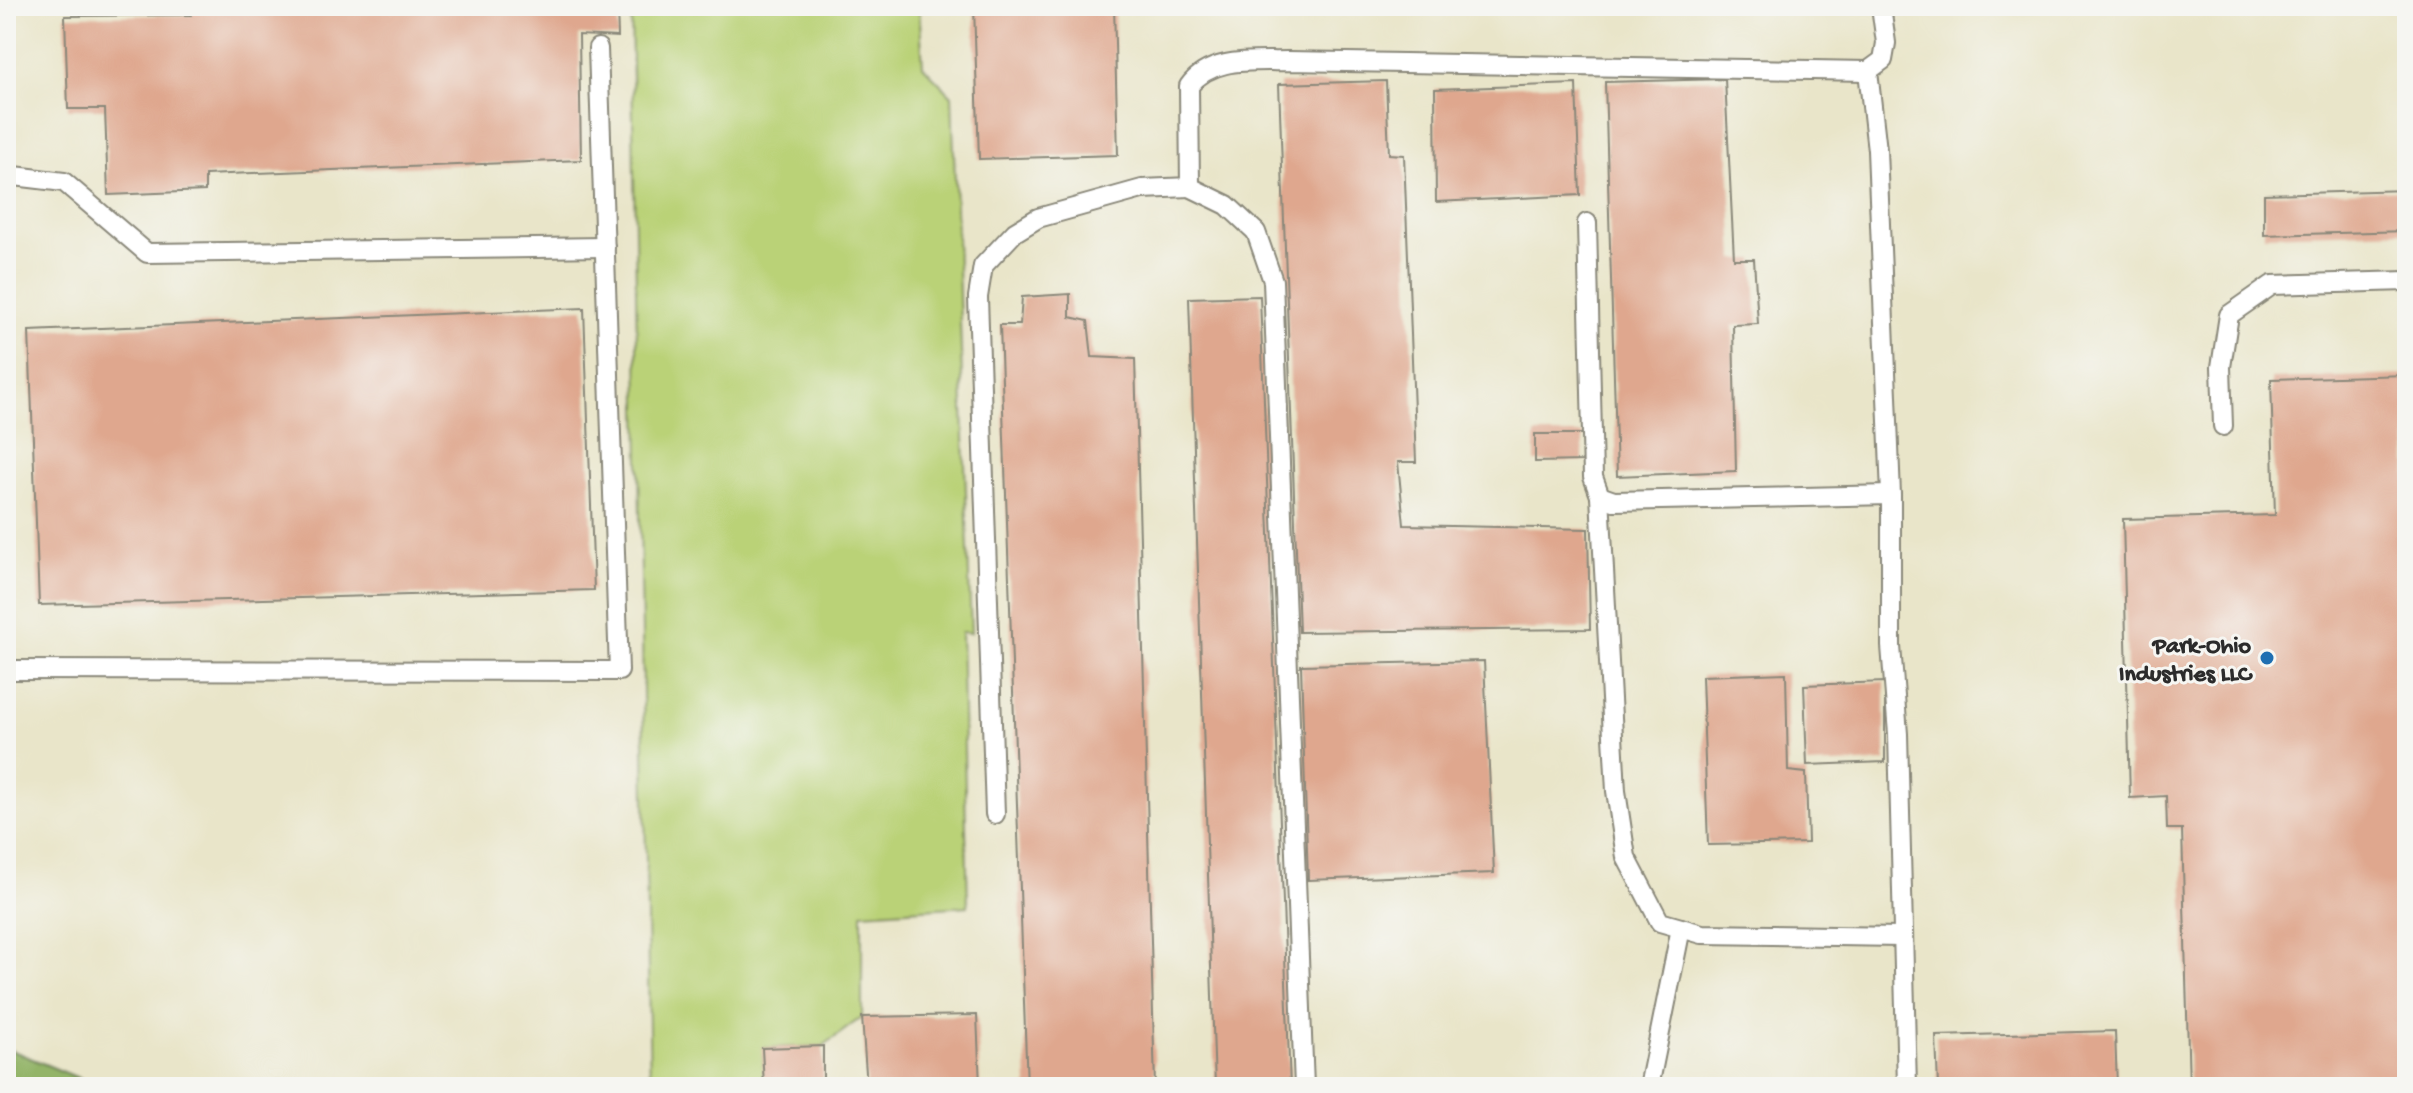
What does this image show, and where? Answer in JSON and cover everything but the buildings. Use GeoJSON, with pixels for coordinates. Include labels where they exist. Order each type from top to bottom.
{"type":"FeatureCollection","features":[{"type":"Feature","properties":{"kind":"lane"},"geometry":{"type":"LineString","coordinates":[[1190,187],[1189,86],[1199,73],[1220,64],[1288,61],[1868,71],[1883,60],[1886,43],[1881,6]]}},
{"type":"Feature","properties":{"kind":"lane"},"geometry":{"type":"LineString","coordinates":[[6,670],[619,671],[598,48]]}},
{"type":"Feature","properties":{"kind":"lane"},"geometry":{"type":"LineString","coordinates":[[1868,71],[1877,150],[1891,495],[1891,646],[1898,734],[1907,1087]]}},
{"type":"Feature","properties":{"kind":"lane"},"geometry":{"type":"LineString","coordinates":[[6,175],[64,182],[147,253],[605,247]]}},
{"type":"Feature","properties":{"kind":"lane"},"geometry":{"type":"LineString","coordinates":[[995,814],[978,297],[983,266],[1015,232],[1038,218],[1142,189],[1190,187],[1227,205],[1256,232],[1273,281],[1304,1087]]}},
{"type":"Feature","properties":{"kind":"lane"},"geometry":{"type":"LineString","coordinates":[[1587,223],[1593,477],[1600,496],[1616,791],[1626,857],[1660,922],[1702,934],[1902,937]]}},
{"type":"Feature","properties":{"kind":"lane"},"geometry":{"type":"LineString","coordinates":[[2223,426],[2221,367],[2229,315],[2272,285],[2407,281]]}},
{"type":"Feature","properties":{"kind":"lane"},"geometry":{"type":"LineString","coordinates":[[1600,496],[1614,501],[1891,495]]}},
{"type":"Feature","properties":{"kind":"lane"},"geometry":{"type":"LineString","coordinates":[[1649,1087],[1681,928]]}},
{"type":"Feature","properties":{"kind":"green space"},"geometry":{"type":"Polygon","coordinates":[[[631,6],[919,6],[923,66],[952,96],[971,633],[961,632],[968,906],[862,913],[862,1017],[823,1046],[763,1048],[764,1087],[650,1087],[631,6]]]}},
{"type":"Feature","properties":{"kind":"green space"},"geometry":{"type":"Polygon","coordinates":[[[6,1048],[88,1082],[113,1087],[6,1087],[6,1048]]]}},
{"type":"Feature","properties":{"kind":"place","name":"Park-Ohio Industries LLC"},"geometry":{"type":"Point","coordinates":[2267,658]}}]}
